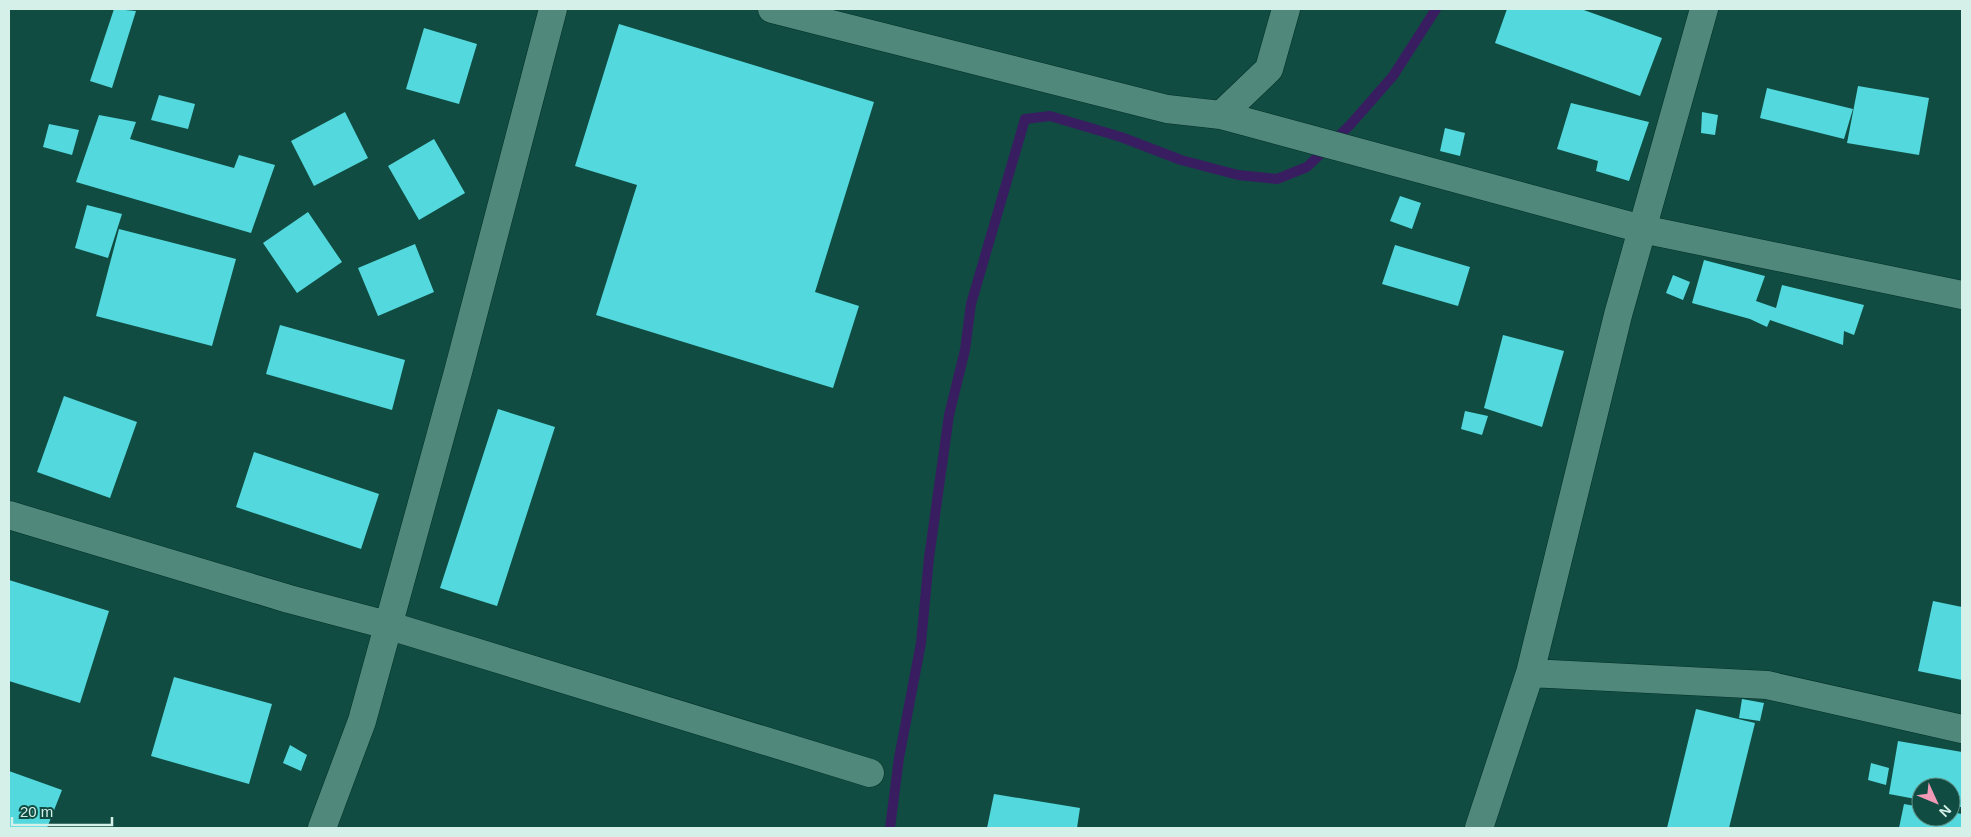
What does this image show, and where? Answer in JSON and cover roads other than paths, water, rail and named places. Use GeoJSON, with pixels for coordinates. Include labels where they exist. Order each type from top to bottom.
{"type":"FeatureCollection","features":[{"type":"Feature","properties":{"kind":"street"},"geometry":{"type":"LineString","coordinates":[[322,828],[362,721],[450,400],[553,9]]}},
{"type":"Feature","properties":{"kind":"street"},"geometry":{"type":"LineString","coordinates":[[772,9],[1167,109],[1221,115],[1642,229],[1962,295]]}},
{"type":"Feature","properties":{"kind":"street"},"geometry":{"type":"LineString","coordinates":[[1221,115],[1269,69],[1286,9]]}},
{"type":"Feature","properties":{"kind":"street"},"geometry":{"type":"LineString","coordinates":[[1479,828],[1530,673],[1618,315],[1704,9]]}},
{"type":"Feature","properties":{"kind":"street"},"geometry":{"type":"LineString","coordinates":[[9,515],[289,599],[388,625],[870,773]]}},
{"type":"Feature","properties":{"kind":"street"},"geometry":{"type":"LineString","coordinates":[[1530,673],[1767,686],[1962,729]]}},
{"type":"Feature","properties":{"kind":"waterway"},"geometry":{"type":"LineString","coordinates":[[890,828],[899,758],[921,643],[929,558],[949,415],[965,350],[971,304],[1025,119],[1050,116],[1121,137],[1181,160],[1238,175],[1277,179],[1307,167],[1350,125],[1393,76],[1436,9]]}}]}
